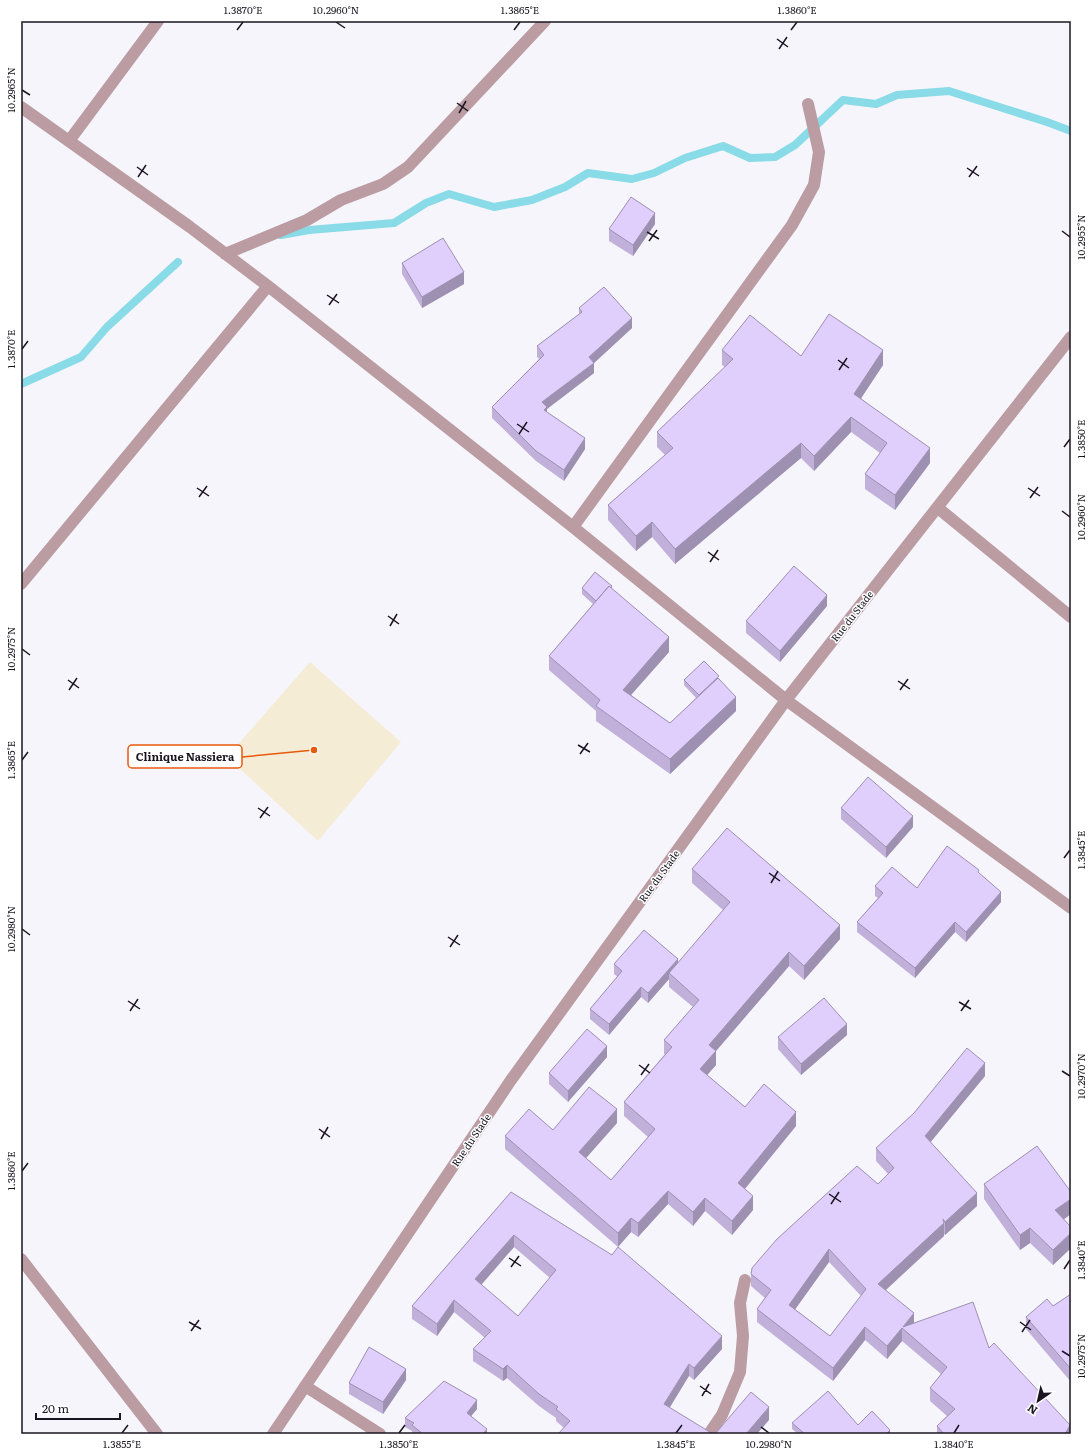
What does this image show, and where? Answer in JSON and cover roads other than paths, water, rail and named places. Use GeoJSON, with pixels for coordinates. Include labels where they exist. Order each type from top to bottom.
{"type":"FeatureCollection","features":[{"type":"Feature","properties":{"kind":"street"},"geometry":{"type":"LineString","coordinates":[[69,141],[158,21]]}},
{"type":"Feature","properties":{"kind":"street"},"geometry":{"type":"LineString","coordinates":[[225,254],[308,220],[341,200],[383,184],[408,167],[545,21]]}},
{"type":"Feature","properties":{"kind":"street"},"geometry":{"type":"LineString","coordinates":[[573,527],[792,225],[814,185],[819,152],[808,104]]}},
{"type":"Feature","properties":{"kind":"street"},"geometry":{"type":"LineString","coordinates":[[21,107],[268,286],[573,527],[786,700],[1071,908]]}},
{"type":"Feature","properties":{"kind":"street"},"geometry":{"type":"LineString","coordinates":[[21,584],[268,286]]}},
{"type":"Feature","properties":{"kind":"street","name":"Rue du Stade"},"geometry":{"type":"LineString","coordinates":[[273,1434],[511,1080],[786,700],[1069,343]]}},
{"type":"Feature","properties":{"kind":"street"},"geometry":{"type":"LineString","coordinates":[[938,508],[1071,617]]}},
{"type":"Feature","properties":{"kind":"street"},"geometry":{"type":"LineString","coordinates":[[21,1259],[157,1434]]}},
{"type":"Feature","properties":{"kind":"street"},"geometry":{"type":"LineString","coordinates":[[709,1434],[722,1415],[740,1372],[743,1336],[740,1303],[745,1280]]}},
{"type":"Feature","properties":{"kind":"street"},"geometry":{"type":"LineString","coordinates":[[305,1386],[380,1434]]}},
{"type":"Feature","properties":{"kind":"waterway"},"geometry":{"type":"LineString","coordinates":[[281,235],[309,230],[394,223],[426,203],[449,194],[494,207],[532,200],[565,187],[588,173],[632,179],[654,173],[685,158],[723,146],[750,158],[775,157],[795,145],[843,100],[876,104],[897,95],[949,91],[1071,131]]}},
{"type":"Feature","properties":{"kind":"waterway"},"geometry":{"type":"LineString","coordinates":[[21,384],[81,357],[107,327],[178,262]]}},
{"type":"Feature","properties":{"kind":"place","name":"Clinique Nassiera"},"geometry":{"type":"Point","coordinates":[314,750]}}]}
